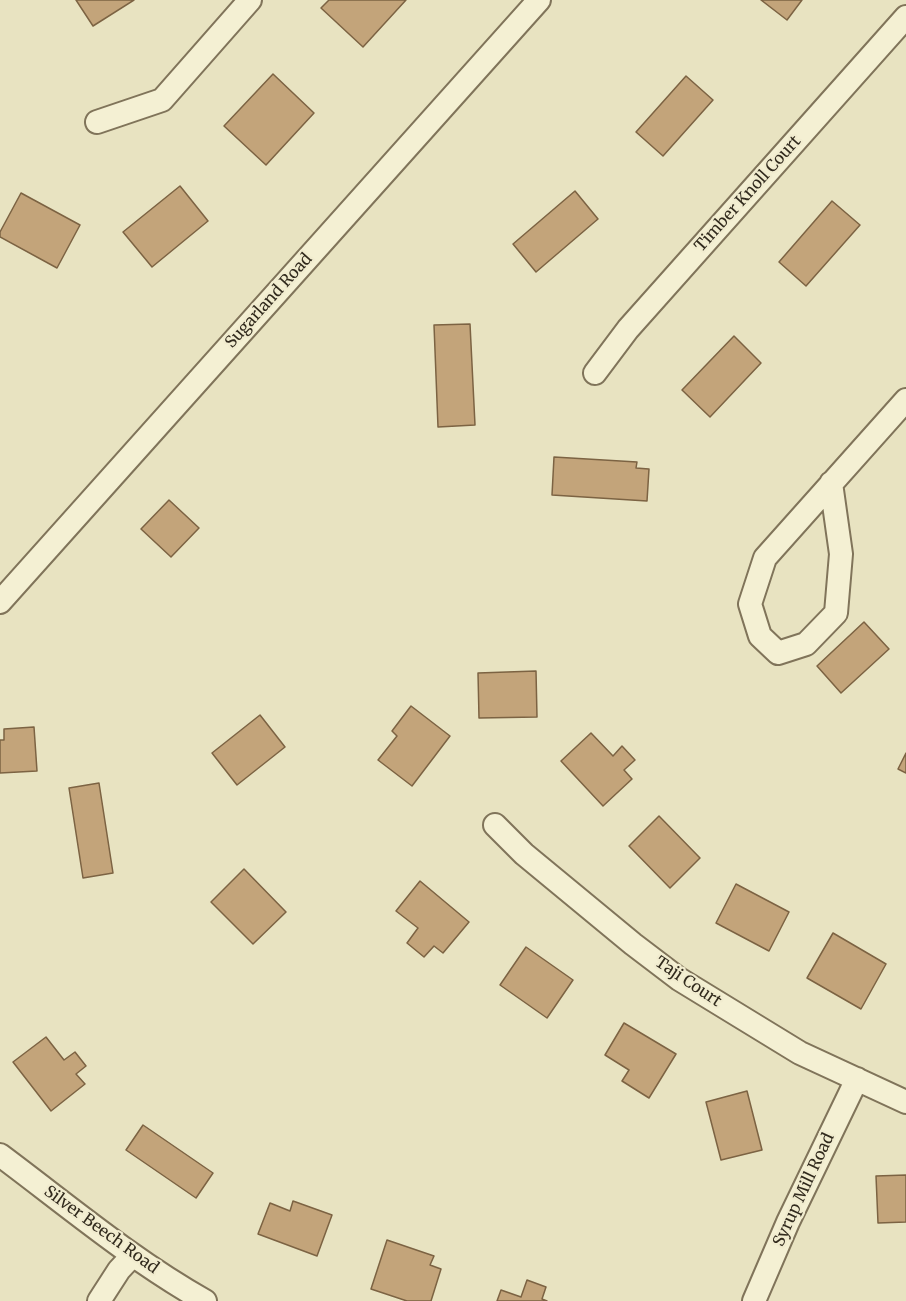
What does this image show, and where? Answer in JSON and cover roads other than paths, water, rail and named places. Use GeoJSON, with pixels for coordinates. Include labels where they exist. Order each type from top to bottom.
{"type":"FeatureCollection","features":[{"type":"Feature","properties":{"kind":"street"},"geometry":{"type":"LineString","coordinates":[[98,122],[162,100],[250,0]]}},
{"type":"Feature","properties":{"kind":"street","name":"Sugarland Road"},"geometry":{"type":"LineString","coordinates":[[0,602],[538,0]]}},
{"type":"Feature","properties":{"kind":"street","name":"Timber Knoll Court"},"geometry":{"type":"LineString","coordinates":[[595,373],[628,329],[906,17]]}},
{"type":"Feature","properties":{"kind":"street"},"geometry":{"type":"LineString","coordinates":[[831,483],[841,554],[836,613],[806,644],[778,653],[760,636],[750,604],[765,558],[831,483],[906,400]]}},
{"type":"Feature","properties":{"kind":"street","name":"Taji Court"},"geometry":{"type":"LineString","coordinates":[[495,825],[524,854],[679,979],[792,1048],[906,1102]]}},
{"type":"Feature","properties":{"kind":"street","name":"Syrup Mill Road"},"geometry":{"type":"LineString","coordinates":[[754,1301],[788,1222],[857,1079]]}},
{"type":"Feature","properties":{"kind":"street","name":"Silver Beech Road"},"geometry":{"type":"LineString","coordinates":[[0,1155],[133,1255],[205,1301]]}},
{"type":"Feature","properties":{"kind":"street"},"geometry":{"type":"LineString","coordinates":[[99,1301],[119,1270],[133,1255]]}}]}
